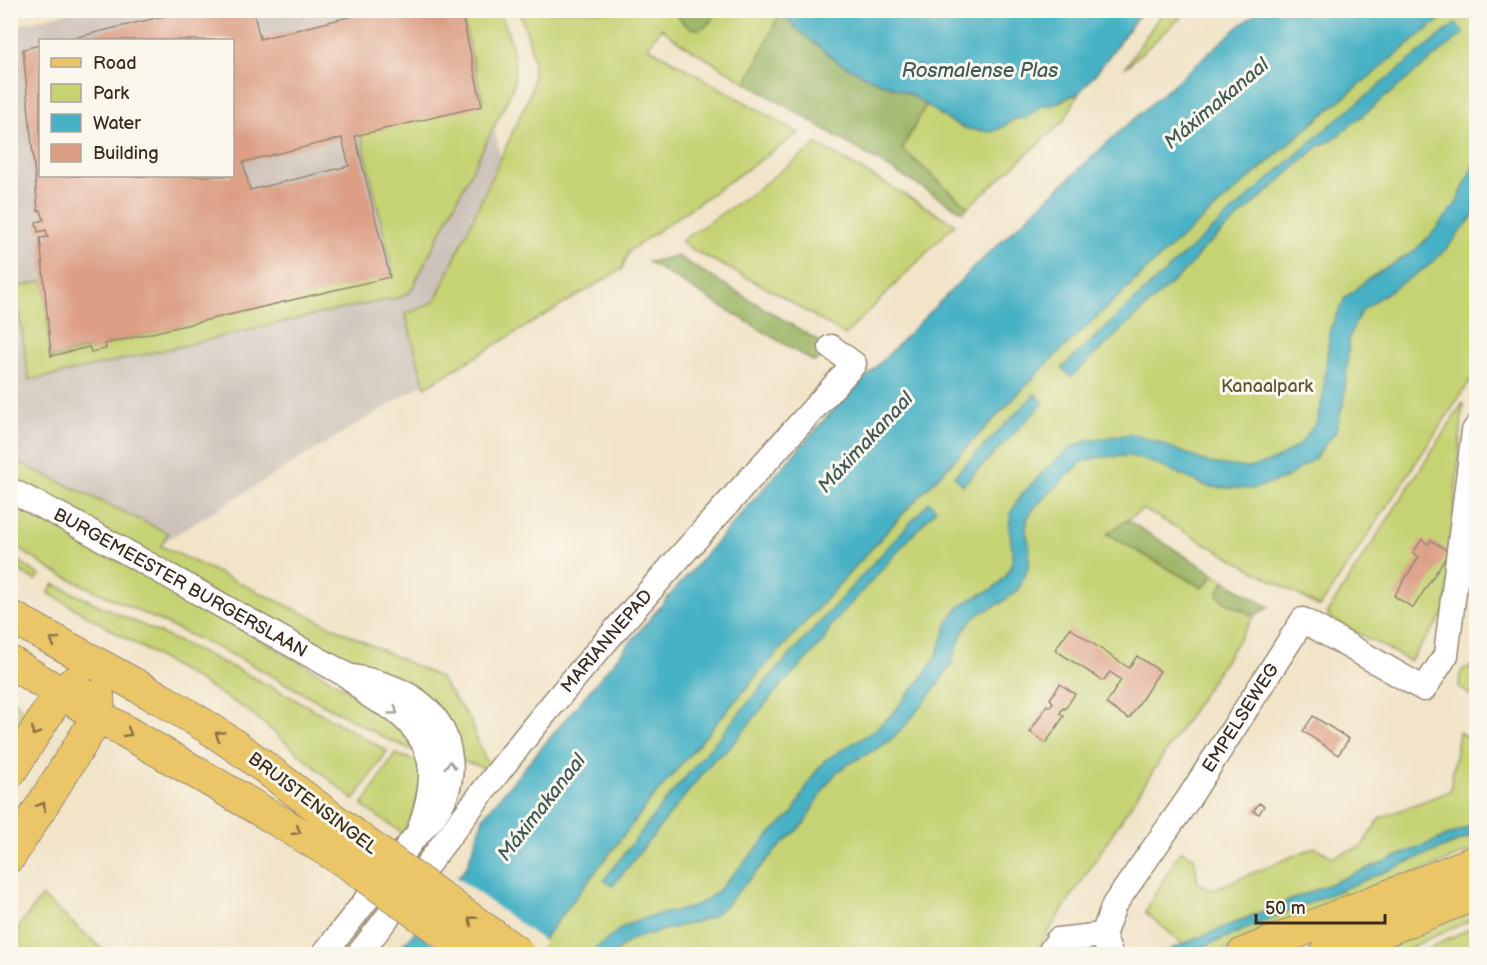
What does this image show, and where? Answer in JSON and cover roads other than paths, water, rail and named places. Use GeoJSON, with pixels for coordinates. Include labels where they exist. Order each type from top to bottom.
{"type":"FeatureCollection","features":[{"type":"Feature","properties":{"kind":"main road","name":"BRUISTENSINGEL"},"geometry":{"type":"LineString","coordinates":[[10,616],[160,699],[244,752],[473,954]]}},
{"type":"Feature","properties":{"kind":"main road","name":"BRUISTENSINGEL"},"geometry":{"type":"LineString","coordinates":[[10,662],[308,838],[360,855],[519,954]]}},
{"type":"Feature","properties":{"kind":"main road"},"geometry":{"type":"LineString","coordinates":[[10,772],[60,693],[98,665]]}},
{"type":"Feature","properties":{"kind":"main road"},"geometry":{"type":"LineString","coordinates":[[10,856],[99,715],[98,665]]}},
{"type":"Feature","properties":{"kind":"main road"},"geometry":{"type":"LineString","coordinates":[[1243,954],[1476,861]]}},
{"type":"Feature","properties":{"kind":"main road"},"geometry":{"type":"LineString","coordinates":[[1326,954],[1476,894]]}},
{"type":"Feature","properties":{"kind":"street","name":"MARIANNEPAD"},"geometry":{"type":"LineString","coordinates":[[359,954],[490,782],[556,700],[656,584],[854,364],[831,347]]}},
{"type":"Feature","properties":{"kind":"street","name":"EMPELSEWEG"},"geometry":{"type":"LineString","coordinates":[[1049,954],[1058,940],[1107,945],[1114,905],[1187,801],[1303,620],[1424,689],[1446,654],[1476,428]]}},
{"type":"Feature","properties":{"kind":"street","name":"BURGEMEESTER BURGERSLAAN"},"geometry":{"type":"LineString","coordinates":[[10,490],[67,519],[348,676],[373,680],[403,692],[416,699],[434,716],[446,738],[451,764],[447,791],[439,809],[324,954]]}},
{"type":"Feature","properties":{"kind":"water","name":"Rosmalense Plas"},"geometry":{"type":"Polygon","coordinates":[[[780,11],[1142,11],[1079,93],[1052,105],[1042,105],[1026,118],[1014,119],[992,132],[966,129],[910,94],[869,78],[838,62],[797,29],[780,11]]]}},
{"type":"Feature","properties":{"kind":"water","name":"Máximakanaal"},"geometry":{"type":"Polygon","coordinates":[[[1259,11],[1450,11],[1314,122],[1171,247],[1052,359],[910,506],[760,672],[650,801],[532,954],[390,954],[409,939],[467,866],[484,816],[670,595],[824,420],[972,269],[1109,141],[1259,11]]]}},
{"type":"Feature","properties":{"kind":"water"},"geometry":{"type":"Polygon","coordinates":[[[1456,23],[1464,33],[1331,141],[1319,146],[1201,251],[1189,267],[1071,377],[1062,368],[1181,257],[1323,131],[1456,23]]]}},
{"type":"Feature","properties":{"kind":"water"},"geometry":{"type":"Polygon","coordinates":[[[1476,159],[1474,215],[1446,249],[1427,267],[1361,312],[1350,334],[1344,400],[1335,433],[1314,459],[1284,479],[1252,489],[1209,487],[1153,463],[1130,456],[1099,457],[1082,462],[1035,507],[1028,517],[1026,530],[1030,549],[1028,569],[1018,590],[1001,603],[979,614],[970,623],[963,632],[951,664],[906,725],[880,747],[836,773],[825,787],[804,824],[781,845],[724,907],[711,917],[631,940],[613,954],[589,954],[624,926],[651,916],[690,908],[717,892],[771,833],[792,814],[812,777],[825,760],[872,732],[893,713],[937,655],[948,622],[958,608],[993,589],[1006,576],[1012,562],[1009,528],[1011,512],[1021,495],[1072,447],[1088,440],[1132,434],[1209,463],[1248,468],[1275,460],[1300,444],[1316,423],[1323,396],[1330,329],[1345,298],[1368,279],[1414,251],[1431,235],[1456,204],[1476,159]]]}},
{"type":"Feature","properties":{"kind":"water"},"geometry":{"type":"Polygon","coordinates":[[[1035,394],[1044,403],[963,485],[954,476],[1035,394]]]}},
{"type":"Feature","properties":{"kind":"water"},"geometry":{"type":"Polygon","coordinates":[[[929,502],[936,509],[831,626],[823,642],[778,689],[727,751],[715,758],[613,886],[604,880],[661,806],[768,679],[929,502]]]}},
{"type":"Feature","properties":{"kind":"water"},"geometry":{"type":"Polygon","coordinates":[[[1476,824],[1476,834],[1186,954],[1159,954],[1476,824]]]}},
{"type":"Feature","properties":{"kind":"park label","name":"Kanaalpark"},"geometry":{"type":"Point","coordinates":[1267,386]}}]}
